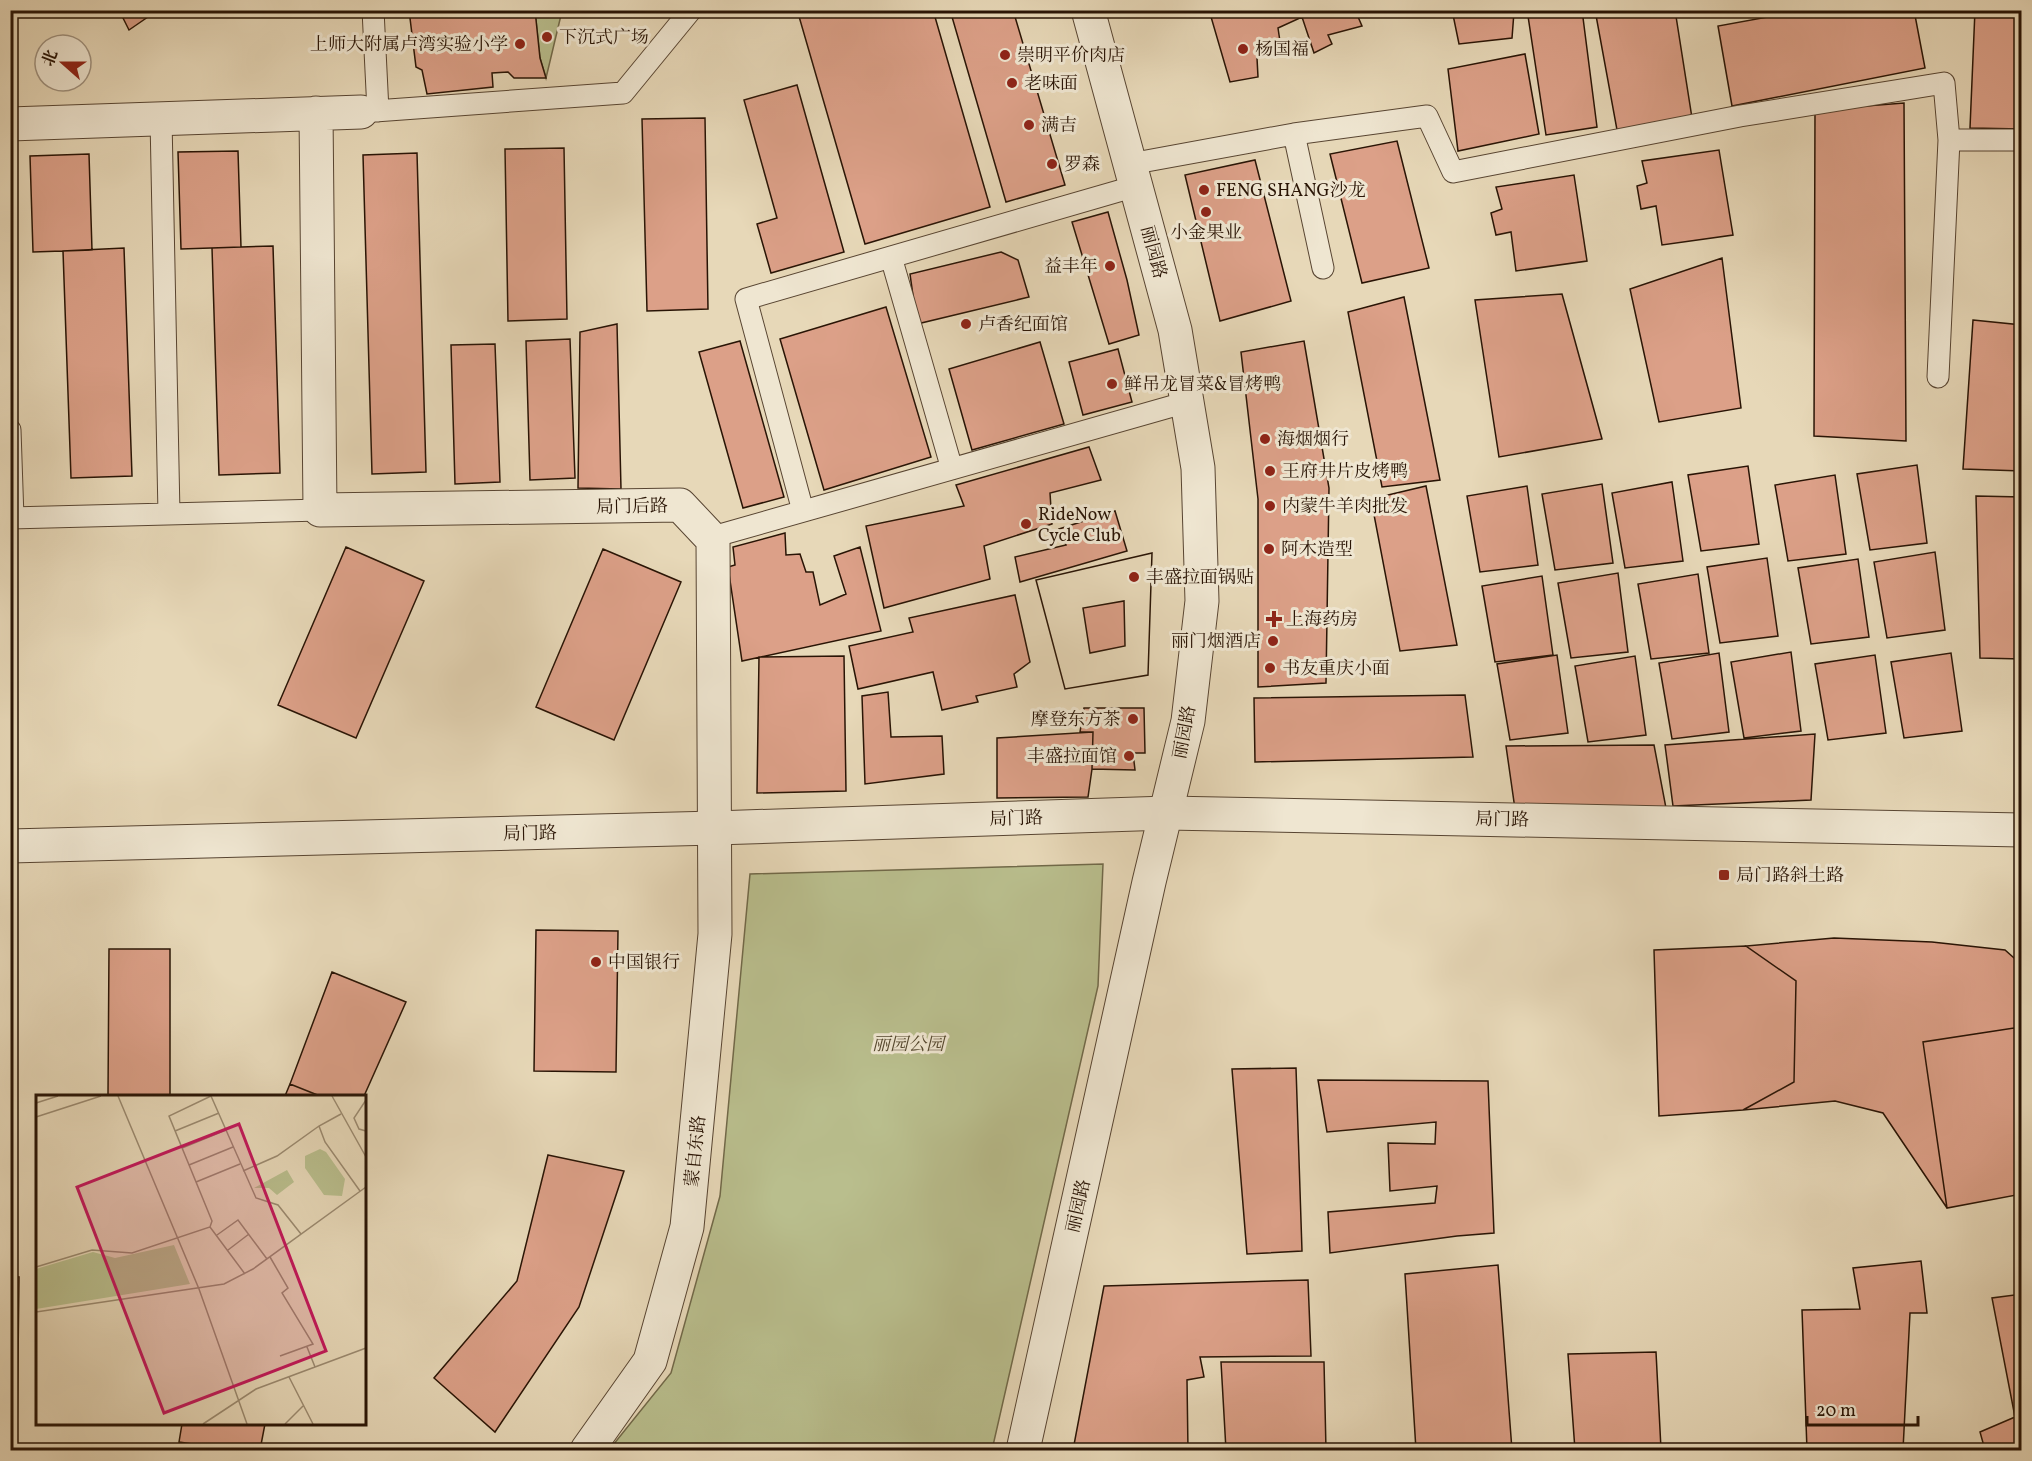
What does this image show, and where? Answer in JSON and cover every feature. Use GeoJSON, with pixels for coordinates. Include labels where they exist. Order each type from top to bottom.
{"type":"FeatureCollection","features":[{"type":"Feature","properties":{"kind":"street","name":"丽园路"},"geometry":{"type":"LineString","coordinates":[[1023,1450],[1149,882],[1188,721],[1202,601],[1198,468],[1175,330],[1088,10]]}},
{"type":"Feature","properties":{"kind":"street"},"geometry":{"type":"LineString","coordinates":[[10,124],[370,111]]}},
{"type":"Feature","properties":{"kind":"street"},"geometry":{"type":"LineString","coordinates":[[316,113],[320,510]]}},
{"type":"Feature","properties":{"kind":"street","name":"局门后路"},"geometry":{"type":"LineString","coordinates":[[320,510],[680,505],[713,540]]}},
{"type":"Feature","properties":{"kind":"street"},"geometry":{"type":"LineString","coordinates":[[713,540],[715,828]]}},
{"type":"Feature","properties":{"kind":"street","name":"局门路"},"geometry":{"type":"LineString","coordinates":[[10,846],[715,828],[1167,813],[2022,830]]}},
{"type":"Feature","properties":{"kind":"street","name":"蒙自东路"},"geometry":{"type":"LineString","coordinates":[[587,1450],[650,1361],[687,1227],[715,934],[715,828]]}},
{"type":"Feature","properties":{"kind":"lane"},"geometry":{"type":"LineString","coordinates":[[373,10],[370,111],[623,93],[691,10]]}},
{"type":"Feature","properties":{"kind":"lane"},"geometry":{"type":"LineString","coordinates":[[803,511],[746,299],[891,258],[1133,175],[1294,134],[1427,116],[1453,172],[1740,116],[1944,83],[1949,140],[1938,376]]}},
{"type":"Feature","properties":{"kind":"lane"},"geometry":{"type":"LineString","coordinates":[[161,119],[169,514]]}},
{"type":"Feature","properties":{"kind":"lane"},"geometry":{"type":"LineString","coordinates":[[1294,134],[1323,268]]}},
{"type":"Feature","properties":{"kind":"lane"},"geometry":{"type":"LineString","coordinates":[[1949,140],[2022,140]]}},
{"type":"Feature","properties":{"kind":"lane"},"geometry":{"type":"LineString","coordinates":[[891,258],[952,469]]}},
{"type":"Feature","properties":{"kind":"lane"},"geometry":{"type":"LineString","coordinates":[[713,540],[723,534],[1187,402]]}},
{"type":"Feature","properties":{"kind":"lane"},"geometry":{"type":"LineString","coordinates":[[10,430],[12,518],[320,510]]}},
{"type":"Feature","properties":{"kind":"green space","name":"下沉式广场"},"geometry":{"type":"Polygon","coordinates":[[[535,11],[562,11],[546,78],[540,58],[535,11]]]}},
{"type":"Feature","properties":{"kind":"green space","name":"丽园公园"},"geometry":{"type":"Polygon","coordinates":[[[1103,864],[1098,986],[992,1450],[609,1450],[671,1373],[720,1196],[750,874],[1103,864]]]}},
{"type":"Feature","properties":{"kind":"building"},"geometry":{"type":"Polygon","coordinates":[[[119,10],[158,10],[129,30],[119,10]]]}},
{"type":"Feature","properties":{"kind":"building"},"geometry":{"type":"Polygon","coordinates":[[[409,10],[535,10],[540,58],[546,78],[514,78],[508,72],[492,73],[493,87],[427,94],[422,70],[416,67],[409,10]]]}},
{"type":"Feature","properties":{"kind":"building"},"geometry":{"type":"Polygon","coordinates":[[[806,10],[933,10],[990,207],[865,244],[798,13],[806,10]]]}},
{"type":"Feature","properties":{"kind":"building"},"geometry":{"type":"Polygon","coordinates":[[[950,10],[1013,10],[1065,185],[1006,202],[950,10]]]}},
{"type":"Feature","properties":{"kind":"building"},"geometry":{"type":"Polygon","coordinates":[[[1209,10],[1355,10],[1362,26],[1328,35],[1332,44],[1314,53],[1302,17],[1278,28],[1281,48],[1257,58],[1258,77],[1230,82],[1209,10]]]}},
{"type":"Feature","properties":{"kind":"building"},"geometry":{"type":"Polygon","coordinates":[[[1452,10],[1523,10],[1514,12],[1512,38],[1459,44],[1452,10]]]}},
{"type":"Feature","properties":{"kind":"building"},"geometry":{"type":"Polygon","coordinates":[[[1553,10],[1582,10],[1597,127],[1546,135],[1528,16],[1553,10]]]}},
{"type":"Feature","properties":{"kind":"building"},"geometry":{"type":"Polygon","coordinates":[[[1595,10],[1675,10],[1692,118],[1617,130],[1595,10]]]}},
{"type":"Feature","properties":{"kind":"building"},"geometry":{"type":"Polygon","coordinates":[[[1806,10],[1914,10],[1925,68],[1732,106],[1718,26],[1806,10]]]}},
{"type":"Feature","properties":{"kind":"building"},"geometry":{"type":"Polygon","coordinates":[[[1975,10],[2022,10],[2022,129],[1970,128],[1975,10]]]}},
{"type":"Feature","properties":{"kind":"building"},"geometry":{"type":"Polygon","coordinates":[[[1525,54],[1539,134],[1458,151],[1448,69],[1525,54]]]}},
{"type":"Feature","properties":{"kind":"building"},"geometry":{"type":"Polygon","coordinates":[[[797,85],[844,252],[771,273],[757,224],[777,218],[744,100],[797,85]]]}},
{"type":"Feature","properties":{"kind":"building"},"geometry":{"type":"Polygon","coordinates":[[[1904,103],[1906,441],[1814,436],[1815,110],[1904,103]]]}},
{"type":"Feature","properties":{"kind":"building"},"geometry":{"type":"Polygon","coordinates":[[[705,118],[708,309],[647,311],[642,119],[705,118]]]}},
{"type":"Feature","properties":{"kind":"building"},"geometry":{"type":"Polygon","coordinates":[[[1397,141],[1429,268],[1362,283],[1330,154],[1397,141]]]}},
{"type":"Feature","properties":{"kind":"building"},"geometry":{"type":"Polygon","coordinates":[[[564,148],[567,319],[508,321],[505,149],[564,148]]]}},
{"type":"Feature","properties":{"kind":"building"},"geometry":{"type":"Polygon","coordinates":[[[1719,150],[1733,235],[1662,245],[1656,206],[1641,209],[1637,186],[1647,183],[1642,161],[1719,150]]]}},
{"type":"Feature","properties":{"kind":"building"},"geometry":{"type":"Polygon","coordinates":[[[238,151],[241,247],[181,249],[178,152],[238,151]]]}},
{"type":"Feature","properties":{"kind":"building"},"geometry":{"type":"Polygon","coordinates":[[[417,153],[426,472],[372,474],[363,155],[417,153]]]}},
{"type":"Feature","properties":{"kind":"building"},"geometry":{"type":"Polygon","coordinates":[[[89,154],[92,250],[33,252],[30,156],[89,154]]]}},
{"type":"Feature","properties":{"kind":"building"},"geometry":{"type":"Polygon","coordinates":[[[1255,160],[1291,301],[1220,321],[1185,175],[1255,160]]]}},
{"type":"Feature","properties":{"kind":"building"},"geometry":{"type":"Polygon","coordinates":[[[1574,175],[1587,261],[1516,271],[1511,232],[1496,235],[1491,213],[1502,209],[1496,187],[1574,175]]]}},
{"type":"Feature","properties":{"kind":"building"},"geometry":{"type":"Polygon","coordinates":[[[1108,212],[1127,280],[1139,335],[1109,344],[1072,222],[1108,212]]]}},
{"type":"Feature","properties":{"kind":"building"},"geometry":{"type":"Polygon","coordinates":[[[273,246],[280,473],[219,475],[212,248],[273,246]]]}},
{"type":"Feature","properties":{"kind":"building"},"geometry":{"type":"Polygon","coordinates":[[[124,248],[132,476],[71,478],[63,251],[124,248]]]}},
{"type":"Feature","properties":{"kind":"building"},"geometry":{"type":"Polygon","coordinates":[[[1001,252],[1018,260],[1029,297],[917,324],[910,274],[1001,252]]]}},
{"type":"Feature","properties":{"kind":"building"},"geometry":{"type":"Polygon","coordinates":[[[1722,258],[1741,408],[1659,422],[1630,289],[1722,258]]]}},
{"type":"Feature","properties":{"kind":"building"},"geometry":{"type":"Polygon","coordinates":[[[1562,294],[1602,439],[1499,457],[1475,300],[1562,294]]]}},
{"type":"Feature","properties":{"kind":"building"},"geometry":{"type":"Polygon","coordinates":[[[1404,297],[1440,480],[1382,487],[1348,312],[1404,297]]]}},
{"type":"Feature","properties":{"kind":"building"},"geometry":{"type":"Polygon","coordinates":[[[886,307],[931,457],[824,490],[780,339],[886,307]]]}},
{"type":"Feature","properties":{"kind":"building"},"geometry":{"type":"Polygon","coordinates":[[[1973,320],[2022,325],[2022,471],[1963,469],[1973,320]]]}},
{"type":"Feature","properties":{"kind":"building"},"geometry":{"type":"Polygon","coordinates":[[[617,324],[621,489],[578,488],[580,332],[617,324]]]}},
{"type":"Feature","properties":{"kind":"building"},"geometry":{"type":"Polygon","coordinates":[[[570,339],[575,478],[530,480],[526,341],[570,339]]]}},
{"type":"Feature","properties":{"kind":"building"},"geometry":{"type":"Polygon","coordinates":[[[740,341],[784,497],[743,508],[699,352],[740,341]]]}},
{"type":"Feature","properties":{"kind":"building"},"geometry":{"type":"Polygon","coordinates":[[[1304,341],[1329,488],[1326,683],[1258,687],[1258,499],[1241,352],[1304,341]]]}},
{"type":"Feature","properties":{"kind":"building"},"geometry":{"type":"Polygon","coordinates":[[[1040,342],[1064,424],[972,450],[949,369],[1040,342]]]}},
{"type":"Feature","properties":{"kind":"building"},"geometry":{"type":"Polygon","coordinates":[[[495,344],[500,482],[455,484],[451,345],[495,344]]]}},
{"type":"Feature","properties":{"kind":"building"},"geometry":{"type":"Polygon","coordinates":[[[1118,349],[1132,402],[1083,415],[1069,362],[1118,349]]]}},
{"type":"Feature","properties":{"kind":"building"},"geometry":{"type":"Polygon","coordinates":[[[1089,447],[1101,480],[1050,493],[1052,524],[984,546],[990,579],[884,608],[866,526],[964,506],[956,485],[1089,447]]]}},
{"type":"Feature","properties":{"kind":"building"},"geometry":{"type":"Polygon","coordinates":[[[1917,465],[1927,543],[1870,550],[1857,474],[1917,465]]]}},
{"type":"Feature","properties":{"kind":"building"},"geometry":{"type":"Polygon","coordinates":[[[1748,466],[1759,544],[1701,551],[1688,475],[1748,466]]]}},
{"type":"Feature","properties":{"kind":"building"},"geometry":{"type":"Polygon","coordinates":[[[1835,475],[1846,554],[1788,561],[1775,485],[1835,475]]]}},
{"type":"Feature","properties":{"kind":"building"},"geometry":{"type":"Polygon","coordinates":[[[1672,482],[1683,561],[1625,568],[1612,493],[1672,482]]]}},
{"type":"Feature","properties":{"kind":"building"},"geometry":{"type":"Polygon","coordinates":[[[1602,484],[1613,563],[1555,570],[1542,494],[1602,484]]]}},
{"type":"Feature","properties":{"kind":"building"},"geometry":{"type":"Polygon","coordinates":[[[1426,486],[1457,645],[1400,651],[1371,499],[1426,486]]]}},
{"type":"Feature","properties":{"kind":"building"},"geometry":{"type":"Polygon","coordinates":[[[1527,486],[1538,565],[1480,572],[1467,496],[1527,486]]]}},
{"type":"Feature","properties":{"kind":"building"},"geometry":{"type":"Polygon","coordinates":[[[1976,496],[2022,497],[2022,659],[1980,658],[1976,496]]]}},
{"type":"Feature","properties":{"kind":"building"},"geometry":{"type":"Polygon","coordinates":[[[1115,511],[1127,551],[1020,582],[1015,557],[1066,545],[1059,529],[1115,511]]]}},
{"type":"Feature","properties":{"kind":"building"},"geometry":{"type":"Polygon","coordinates":[[[785,533],[786,555],[800,554],[806,572],[813,572],[820,605],[846,594],[834,556],[860,547],[881,631],[742,661],[728,567],[735,565],[733,547],[785,533]]]}},
{"type":"Feature","properties":{"kind":"building"},"geometry":{"type":"Polygon","coordinates":[[[346,547],[424,581],[356,738],[278,705],[346,547]]]}},
{"type":"Feature","properties":{"kind":"building"},"geometry":{"type":"Polygon","coordinates":[[[603,549],[681,582],[614,740],[536,707],[603,549]]]}},
{"type":"Feature","properties":{"kind":"building"},"geometry":{"type":"Polygon","coordinates":[[[1935,552],[1945,630],[1887,638],[1874,562],[1935,552]]]}},
{"type":"Feature","properties":{"kind":"building"},"geometry":{"type":"Polygon","coordinates":[[[1152,553],[1148,675],[1065,689],[1036,580],[1152,553]],[[1124,601],[1083,608],[1090,653],[1125,646],[1124,601]]]}},
{"type":"Feature","properties":{"kind":"building"},"geometry":{"type":"Polygon","coordinates":[[[1152,553],[1148,675],[1065,689],[1036,580],[1152,553]]]}},
{"type":"Feature","properties":{"kind":"building"},"geometry":{"type":"Polygon","coordinates":[[[1767,558],[1778,636],[1720,643],[1707,567],[1767,558]]]}},
{"type":"Feature","properties":{"kind":"building"},"geometry":{"type":"Polygon","coordinates":[[[1858,559],[1869,637],[1811,644],[1798,568],[1858,559]]]}},
{"type":"Feature","properties":{"kind":"building"},"geometry":{"type":"Polygon","coordinates":[[[1618,573],[1628,652],[1571,658],[1558,583],[1618,573]]]}},
{"type":"Feature","properties":{"kind":"building"},"geometry":{"type":"Polygon","coordinates":[[[1698,574],[1709,653],[1651,659],[1638,584],[1698,574]]]}},
{"type":"Feature","properties":{"kind":"building"},"geometry":{"type":"Polygon","coordinates":[[[1542,576],[1553,655],[1495,662],[1482,586],[1542,576]]]}},
{"type":"Feature","properties":{"kind":"building"},"geometry":{"type":"Polygon","coordinates":[[[1015,595],[1030,662],[1014,674],[1017,687],[976,696],[978,702],[942,710],[933,672],[858,689],[849,646],[913,632],[909,618],[1015,595]]]}},
{"type":"Feature","properties":{"kind":"building"},"geometry":{"type":"Polygon","coordinates":[[[1791,652],[1801,731],[1744,738],[1731,662],[1791,652]]]}},
{"type":"Feature","properties":{"kind":"building"},"geometry":{"type":"Polygon","coordinates":[[[1719,653],[1729,732],[1672,739],[1659,663],[1719,653]]]}},
{"type":"Feature","properties":{"kind":"building"},"geometry":{"type":"Polygon","coordinates":[[[1951,653],[1962,731],[1904,738],[1891,662],[1951,653]]]}},
{"type":"Feature","properties":{"kind":"building"},"geometry":{"type":"Polygon","coordinates":[[[1557,655],[1568,733],[1510,740],[1497,664],[1557,655]]]}},
{"type":"Feature","properties":{"kind":"building"},"geometry":{"type":"Polygon","coordinates":[[[1875,655],[1886,733],[1828,740],[1815,664],[1875,655]]]}},
{"type":"Feature","properties":{"kind":"building"},"geometry":{"type":"Polygon","coordinates":[[[844,656],[846,791],[757,793],[759,657],[844,656]]]}},
{"type":"Feature","properties":{"kind":"building"},"geometry":{"type":"Polygon","coordinates":[[[1635,656],[1646,735],[1588,742],[1575,666],[1635,656]]]}},
{"type":"Feature","properties":{"kind":"building"},"geometry":{"type":"Polygon","coordinates":[[[888,692],[891,737],[942,736],[944,774],[865,784],[862,696],[888,692]]]}},
{"type":"Feature","properties":{"kind":"building"},"geometry":{"type":"Polygon","coordinates":[[[1465,695],[1473,757],[1255,762],[1254,698],[1465,695]]]}},
{"type":"Feature","properties":{"kind":"building"},"geometry":{"type":"Polygon","coordinates":[[[1084,708],[1144,708],[1145,753],[1133,753],[1135,770],[1092,769],[1093,732],[1080,732],[1084,708]]]}},
{"type":"Feature","properties":{"kind":"building"},"geometry":{"type":"Polygon","coordinates":[[[1093,732],[1092,769],[1088,797],[997,798],[997,738],[1093,732]]]}},
{"type":"Feature","properties":{"kind":"building"},"geometry":{"type":"Polygon","coordinates":[[[1815,734],[1811,800],[1673,806],[1665,745],[1815,734]]]}},
{"type":"Feature","properties":{"kind":"building"},"geometry":{"type":"Polygon","coordinates":[[[1654,745],[1666,808],[1515,809],[1506,746],[1654,745]]]}},
{"type":"Feature","properties":{"kind":"building"},"geometry":{"type":"Polygon","coordinates":[[[536,930],[618,931],[616,1072],[534,1071],[536,930]]]}},
{"type":"Feature","properties":{"kind":"building"},"geometry":{"type":"Polygon","coordinates":[[[1834,938],[1932,942],[2005,950],[2022,965],[2022,1032],[2014,1028],[1923,1042],[1947,1208],[1883,1113],[1835,1101],[1743,1110],[1794,1082],[1796,981],[1746,946],[1834,938]]]}},
{"type":"Feature","properties":{"kind":"building"},"geometry":{"type":"Polygon","coordinates":[[[1746,946],[1796,981],[1794,1082],[1743,1110],[1659,1116],[1654,950],[1746,946]]]}},
{"type":"Feature","properties":{"kind":"building"},"geometry":{"type":"Polygon","coordinates":[[[109,949],[170,949],[170,1095],[108,1095],[109,949]]]}},
{"type":"Feature","properties":{"kind":"building"},"geometry":{"type":"Polygon","coordinates":[[[332,972],[406,1002],[364,1095],[318,1095],[290,1084],[332,972]]]}},
{"type":"Feature","properties":{"kind":"building"},"geometry":{"type":"Polygon","coordinates":[[[2014,1028],[2022,1032],[2022,1194],[1947,1208],[1923,1042],[2014,1028]]]}},
{"type":"Feature","properties":{"kind":"building"},"geometry":{"type":"Polygon","coordinates":[[[1296,1068],[1302,1251],[1247,1254],[1232,1069],[1296,1068]]]}},
{"type":"Feature","properties":{"kind":"building"},"geometry":{"type":"Polygon","coordinates":[[[1318,1080],[1488,1081],[1494,1233],[1330,1253],[1328,1212],[1435,1203],[1437,1186],[1390,1191],[1388,1143],[1435,1144],[1436,1122],[1327,1132],[1318,1080]]]}},
{"type":"Feature","properties":{"kind":"building"},"geometry":{"type":"Polygon","coordinates":[[[290,1084],[318,1095],[285,1095],[290,1084]]]}},
{"type":"Feature","properties":{"kind":"building"},"geometry":{"type":"Polygon","coordinates":[[[548,1155],[624,1171],[579,1307],[495,1432],[434,1378],[517,1281],[548,1155]]]}},
{"type":"Feature","properties":{"kind":"building"},"geometry":{"type":"Polygon","coordinates":[[[1921,1261],[1927,1313],[1910,1313],[1903,1450],[1807,1450],[1802,1310],[1860,1309],[1853,1268],[1921,1261]]]}},
{"type":"Feature","properties":{"kind":"building"},"geometry":{"type":"Polygon","coordinates":[[[1498,1265],[1512,1450],[1416,1450],[1405,1274],[1498,1265]]]}},
{"type":"Feature","properties":{"kind":"building"},"geometry":{"type":"Polygon","coordinates":[[[10,1276],[19,1277],[17,1443],[10,1443],[10,1276]]]}},
{"type":"Feature","properties":{"kind":"building"},"geometry":{"type":"Polygon","coordinates":[[[1308,1280],[1311,1356],[1200,1357],[1204,1377],[1187,1380],[1188,1450],[1073,1450],[1104,1286],[1308,1280]]]}},
{"type":"Feature","properties":{"kind":"building"},"geometry":{"type":"Polygon","coordinates":[[[2022,1294],[2022,1450],[1985,1450],[1980,1432],[2015,1417],[1992,1298],[2022,1294]]]}},
{"type":"Feature","properties":{"kind":"building"},"geometry":{"type":"Polygon","coordinates":[[[1656,1352],[1661,1449],[1671,1450],[1575,1450],[1568,1354],[1656,1352]]]}},
{"type":"Feature","properties":{"kind":"building"},"geometry":{"type":"Polygon","coordinates":[[[1221,1362],[1324,1362],[1326,1450],[1226,1450],[1221,1362]]]}},
{"type":"Feature","properties":{"kind":"building"},"geometry":{"type":"Polygon","coordinates":[[[182,1425],[265,1425],[260,1450],[233,1450],[179,1442],[182,1425]]]}},
{"type":"Feature","properties":{"kind":"place","name":"下沉式广场"},"geometry":{"type":"Point","coordinates":[547,37]}},
{"type":"Feature","properties":{"kind":"place","name":"上师大附属卢湾实验小学"},"geometry":{"type":"Point","coordinates":[520,44]}},
{"type":"Feature","properties":{"kind":"place","name":"杨国福"},"geometry":{"type":"Point","coordinates":[1243,49]}},
{"type":"Feature","properties":{"kind":"place","name":"崇明平价肉店"},"geometry":{"type":"Point","coordinates":[1005,55]}},
{"type":"Feature","properties":{"kind":"place","name":"老味面"},"geometry":{"type":"Point","coordinates":[1012,83]}},
{"type":"Feature","properties":{"kind":"place","name":"满吉"},"geometry":{"type":"Point","coordinates":[1029,125]}},
{"type":"Feature","properties":{"kind":"place","name":"罗森"},"geometry":{"type":"Point","coordinates":[1052,164]}},
{"type":"Feature","properties":{"kind":"place","name":"FENG SHANG沙龙"},"geometry":{"type":"Point","coordinates":[1204,190]}},
{"type":"Feature","properties":{"kind":"place","name":"小金果业"},"geometry":{"type":"Point","coordinates":[1206,212]}},
{"type":"Feature","properties":{"kind":"place","name":"益丰年"},"geometry":{"type":"Point","coordinates":[1110,266]}},
{"type":"Feature","properties":{"kind":"place","name":"卢香纪面馆"},"geometry":{"type":"Point","coordinates":[966,324]}},
{"type":"Feature","properties":{"kind":"place","name":"鲜吊龙冒菜&冒烤鸭"},"geometry":{"type":"Point","coordinates":[1112,384]}},
{"type":"Feature","properties":{"kind":"place","name":"海烟烟行"},"geometry":{"type":"Point","coordinates":[1265,439]}},
{"type":"Feature","properties":{"kind":"place","name":"王府井片皮烤鸭"},"geometry":{"type":"Point","coordinates":[1270,471]}},
{"type":"Feature","properties":{"kind":"place","name":"内蒙牛羊肉批发"},"geometry":{"type":"Point","coordinates":[1270,506]}},
{"type":"Feature","properties":{"kind":"place","name":"RideNow Cycle Club"},"geometry":{"type":"Point","coordinates":[1026,524]}},
{"type":"Feature","properties":{"kind":"place","name":"阿木造型"},"geometry":{"type":"Point","coordinates":[1269,549]}},
{"type":"Feature","properties":{"kind":"place","name":"丰盛拉面锅贴"},"geometry":{"type":"Point","coordinates":[1134,577]}},
{"type":"Feature","properties":{"kind":"place","name":"上海药房"},"geometry":{"type":"Point","coordinates":[1274,619]}},
{"type":"Feature","properties":{"kind":"place","name":"丽门烟酒店"},"geometry":{"type":"Point","coordinates":[1273,641]}},
{"type":"Feature","properties":{"kind":"place","name":"书友重庆小面"},"geometry":{"type":"Point","coordinates":[1270,668]}},
{"type":"Feature","properties":{"kind":"place","name":"摩登东方茶"},"geometry":{"type":"Point","coordinates":[1133,719]}},
{"type":"Feature","properties":{"kind":"place","name":"丰盛拉面馆"},"geometry":{"type":"Point","coordinates":[1129,756]}},
{"type":"Feature","properties":{"kind":"place","name":"局门路斜土路"},"geometry":{"type":"Point","coordinates":[1724,875]}},
{"type":"Feature","properties":{"kind":"place","name":"中国银行"},"geometry":{"type":"Point","coordinates":[596,962]}}]}
